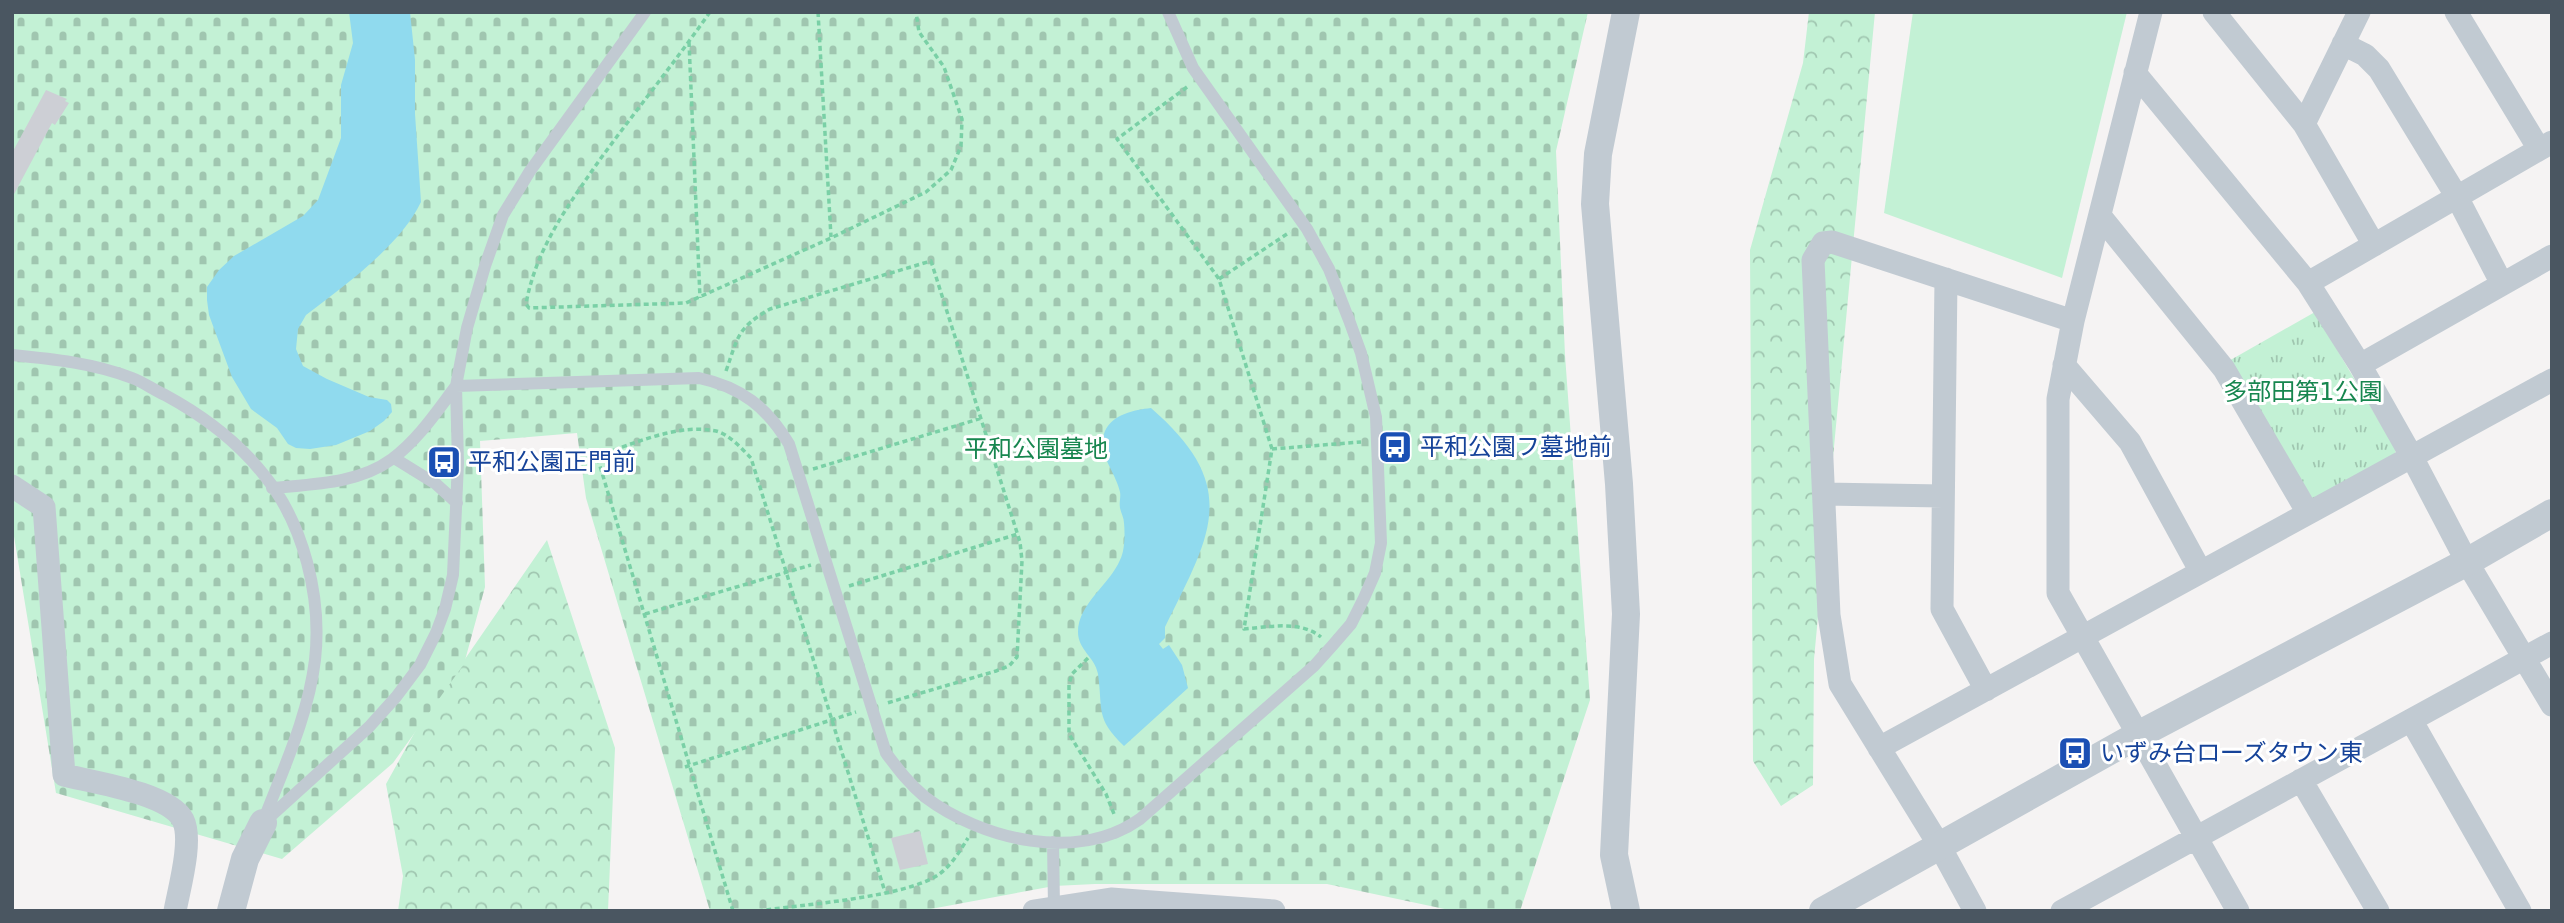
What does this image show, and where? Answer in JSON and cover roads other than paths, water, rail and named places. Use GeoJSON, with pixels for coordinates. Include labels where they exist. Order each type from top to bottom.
{"type":"FeatureCollection","features":[{"type":"Feature","properties":{"kind":"street"},"geometry":{"type":"LineString","coordinates":[[1626,12],[1598,154],[1595,204],[1619,484],[1626,614],[1614,855],[1626,911]]}},
{"type":"Feature","properties":{"kind":"street"},"geometry":{"type":"LineString","coordinates":[[2151,12],[2073,321],[2058,399],[2058,593],[2238,911]]}},
{"type":"Feature","properties":{"kind":"street"},"geometry":{"type":"LineString","coordinates":[[2214,12],[2304,124],[2374,245]]}},
{"type":"Feature","properties":{"kind":"street"},"geometry":{"type":"LineString","coordinates":[[2304,124],[2359,12]]}},
{"type":"Feature","properties":{"kind":"street"},"geometry":{"type":"LineString","coordinates":[[2308,283],[2545,145],[2456,12]]}},
{"type":"Feature","properties":{"kind":"street"},"geometry":{"type":"LineString","coordinates":[[2343,44],[2365,55],[2379,69],[2457,197],[2502,284]]}},
{"type":"Feature","properties":{"kind":"street"},"geometry":{"type":"LineString","coordinates":[[2135,73],[2308,283],[2360,365],[2467,562],[2552,705]]}},
{"type":"Feature","properties":{"kind":"street"},"geometry":{"type":"LineString","coordinates":[[2101,217],[2224,369],[2308,513]]}},
{"type":"Feature","properties":{"kind":"street"},"geometry":{"type":"LineString","coordinates":[[1975,911],[1939,845],[1840,684],[1829,615],[1813,260],[1823,243],[1832,242],[2073,321]]}},
{"type":"Feature","properties":{"kind":"street"},"geometry":{"type":"LineString","coordinates":[[2360,365],[2552,256]]}},
{"type":"Feature","properties":{"kind":"street"},"geometry":{"type":"LineString","coordinates":[[1946,279],[1942,609],[1986,690]]}},
{"type":"Feature","properties":{"kind":"street"},"geometry":{"type":"LineString","coordinates":[[2064,365],[2130,442],[2201,572]]}},
{"type":"Feature","properties":{"kind":"street"},"geometry":{"type":"LineString","coordinates":[[1879,748],[2552,380]]}},
{"type":"Feature","properties":{"kind":"street"},"geometry":{"type":"LineString","coordinates":[[12,486],[44,507],[64,775],[151,798],[171,807],[183,821],[186,840],[175,911]]}},
{"type":"Feature","properties":{"kind":"street"},"geometry":{"type":"LineString","coordinates":[[1824,494],[1943,496]]}},
{"type":"Feature","properties":{"kind":"street"},"geometry":{"type":"LineString","coordinates":[[1823,911],[2138,735],[2467,562],[2552,513]]}},
{"type":"Feature","properties":{"kind":"street"},"geometry":{"type":"LineString","coordinates":[[2062,911],[2101,902],[2195,838],[2552,643]]}},
{"type":"Feature","properties":{"kind":"street"},"geometry":{"type":"LineString","coordinates":[[2411,720],[2519,911]]}},
{"type":"Feature","properties":{"kind":"street"},"geometry":{"type":"LineString","coordinates":[[2301,780],[2378,911]]}},
{"type":"Feature","properties":{"kind":"street"},"geometry":{"type":"LineString","coordinates":[[231,911],[245,859],[263,822]]}},
{"type":"Feature","properties":{"kind":"street"},"geometry":{"type":"LineString","coordinates":[[1044,909],[1113,905],[1274,911]]}},
{"type":"Feature","properties":{"kind":"lane"},"geometry":{"type":"LineString","coordinates":[[263,822],[369,727],[397,697],[419,665],[436,633],[453,575],[458,463],[456,386],[467,328],[485,266],[503,215],[568,116],[645,12]]}},
{"type":"Feature","properties":{"kind":"lane"},"geometry":{"type":"LineString","coordinates":[[456,386],[699,378],[721,382],[747,397],[778,425],[789,444],[886,753],[902,776],[925,796],[976,826],[1006,835],[1053,842],[1106,837],[1123,831],[1314,666],[1332,646],[1351,624],[1375,573],[1381,543],[1376,417],[1361,353],[1329,270],[1303,223],[1192,68],[1168,12]]}},
{"type":"Feature","properties":{"kind":"lane"},"geometry":{"type":"LineString","coordinates":[[12,355],[80,362],[133,378],[207,421],[264,475],[286,509],[309,572],[316,608],[315,657],[309,697],[263,822]]}},
{"type":"Feature","properties":{"kind":"lane"},"geometry":{"type":"LineString","coordinates":[[272,488],[340,481],[384,465],[430,421],[456,386]]}},
{"type":"Feature","properties":{"kind":"lane"},"geometry":{"type":"LineString","coordinates":[[1376,417],[1386,431],[1386,462],[1379,474]]}},
{"type":"Feature","properties":{"kind":"lane"},"geometry":{"type":"LineString","coordinates":[[394,458],[436,484],[457,503]]}},
{"type":"Feature","properties":{"kind":"lane"},"geometry":{"type":"LineString","coordinates":[[1044,909],[1053,842]]}},
{"type":"Feature","properties":{"kind":"water"},"geometry":{"type":"Polygon","coordinates":[[[349,12],[410,12],[415,60],[415,114],[421,202],[400,234],[354,278],[306,315],[298,329],[296,349],[303,366],[369,397],[387,400],[391,404],[392,412],[370,431],[336,445],[296,448],[288,444],[277,428],[251,409],[232,377],[209,315],[207,287],[219,270],[234,256],[303,216],[318,200],[341,138],[341,85],[353,43],[349,12]]]}},
{"type":"Feature","properties":{"kind":"water"},"geometry":{"type":"Polygon","coordinates":[[[1151,408],[1180,436],[1198,462],[1208,487],[1209,512],[1205,538],[1195,565],[1165,627],[1165,638],[1159,644],[1163,649],[1169,645],[1182,665],[1188,688],[1124,746],[1104,720],[1098,674],[1081,644],[1078,632],[1083,612],[1115,569],[1124,547],[1120,492],[1103,447],[1105,431],[1119,417],[1151,408]]]}},
{"type":"Feature","properties":{"kind":"place","name":"平和公園フ墓地前"},"geometry":{"type":"Point","coordinates":[1395,447]}},
{"type":"Feature","properties":{"kind":"place","name":"平和公園正門前"},"geometry":{"type":"Point","coordinates":[444,462]}},
{"type":"Feature","properties":{"kind":"place","name":"いずみ台ローズタウン東"},"geometry":{"type":"Point","coordinates":[2075,753]}},
{"type":"Feature","properties":{"kind":"park label","name":"多部田第1公園"},"geometry":{"type":"Point","coordinates":[2303,392]}},
{"type":"Feature","properties":{"kind":"park label","name":"平和公園墓地"},"geometry":{"type":"Point","coordinates":[1036,449]}}]}
